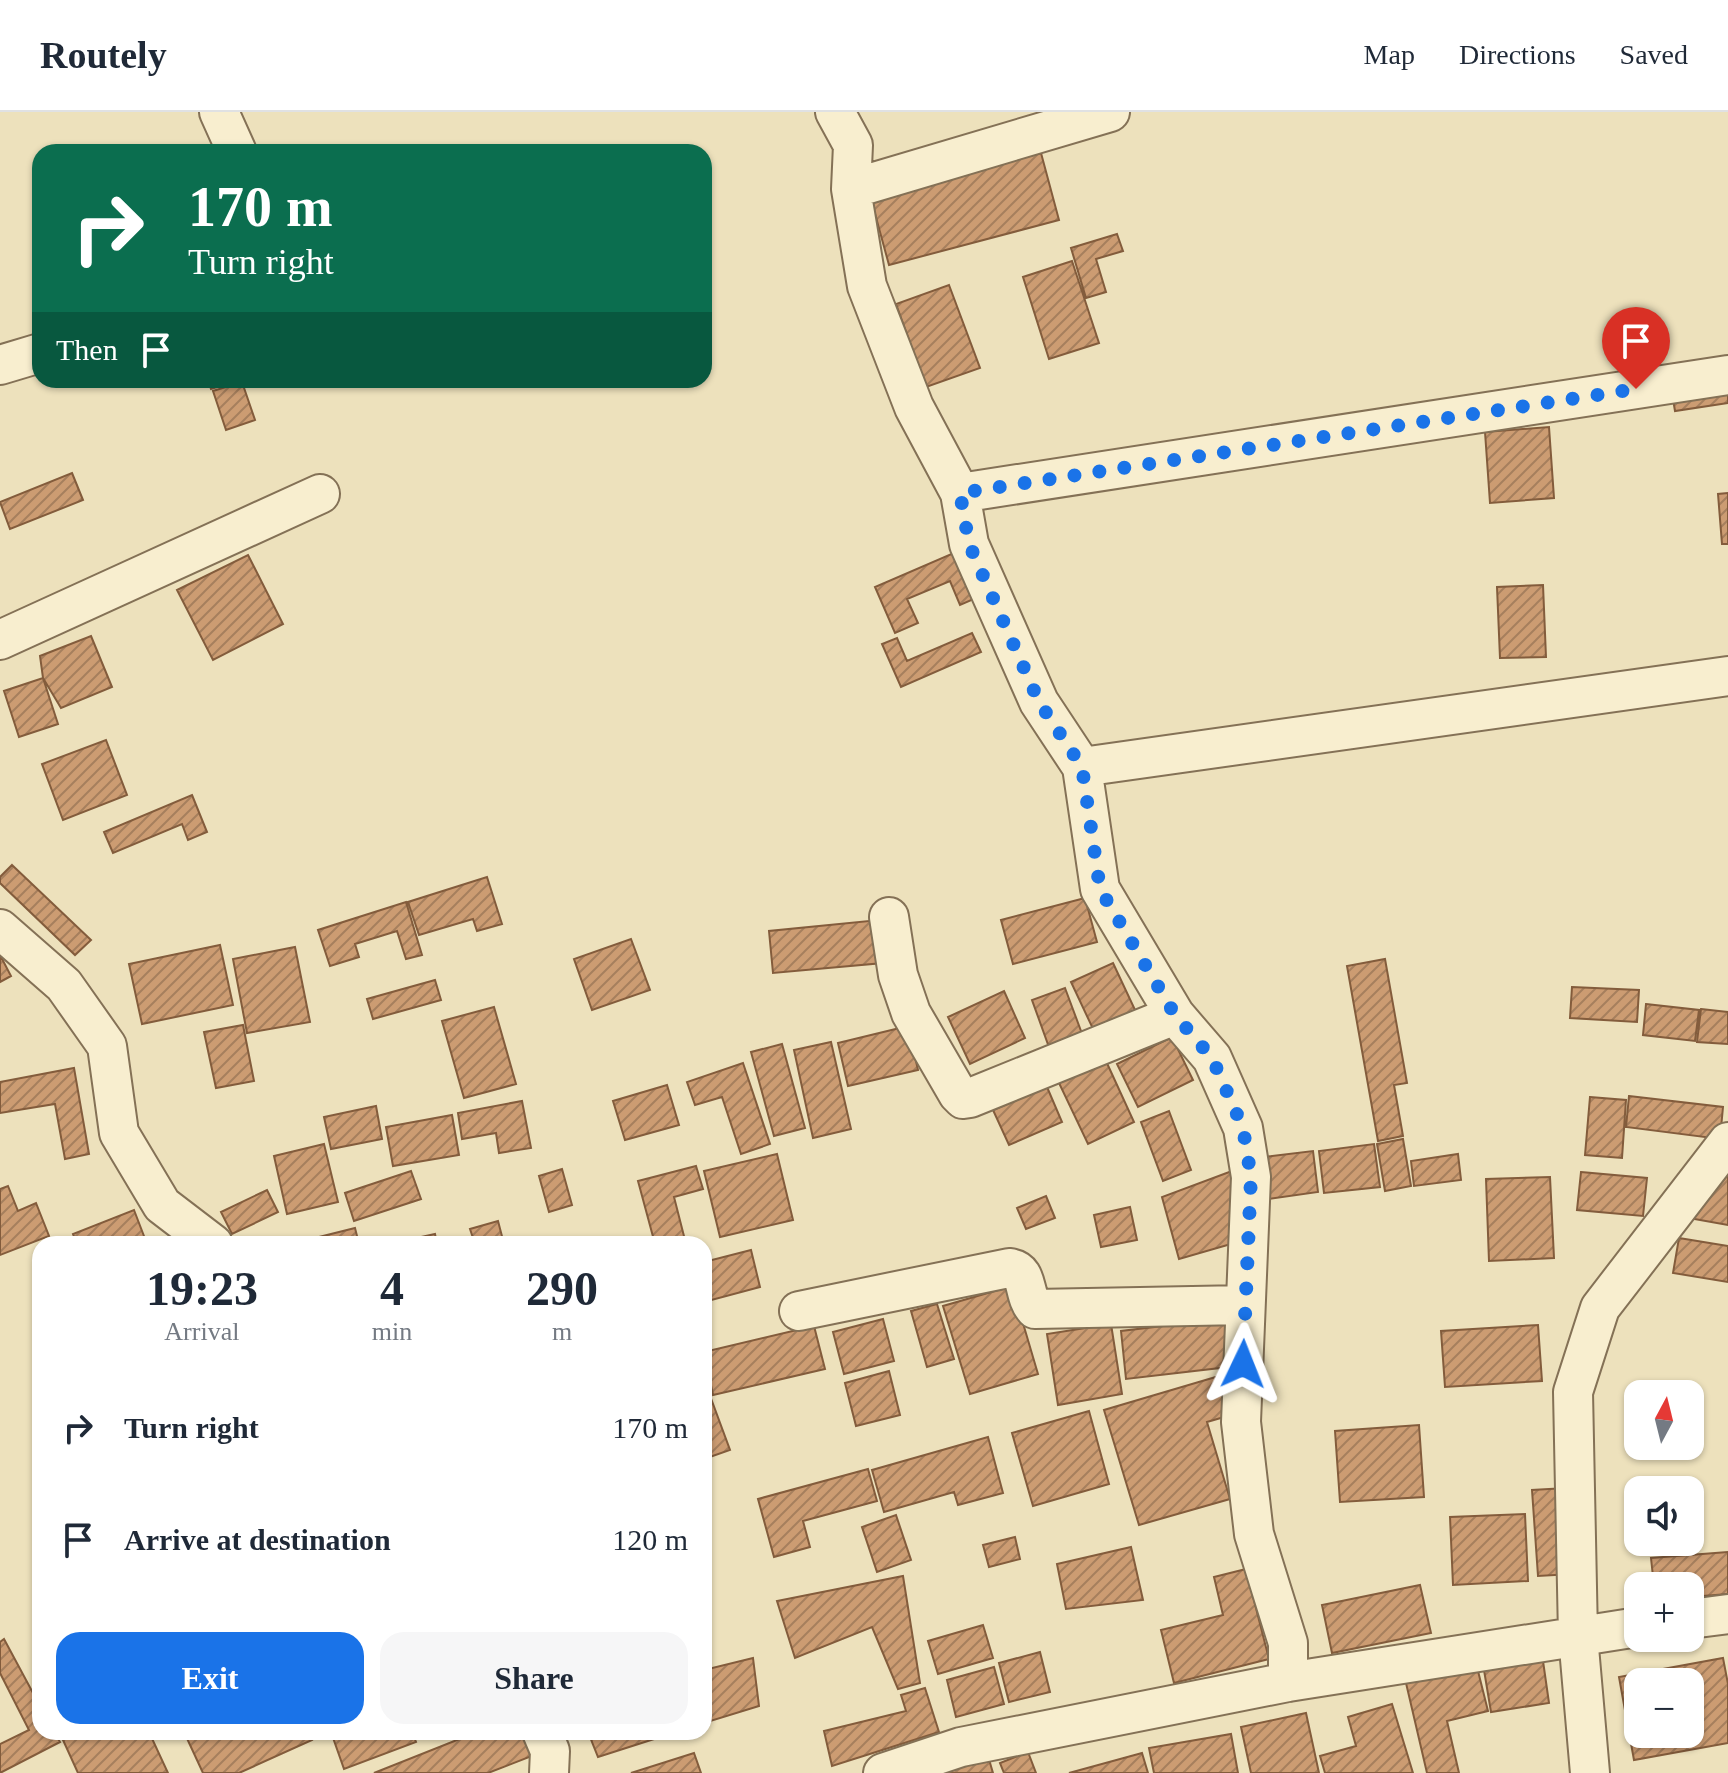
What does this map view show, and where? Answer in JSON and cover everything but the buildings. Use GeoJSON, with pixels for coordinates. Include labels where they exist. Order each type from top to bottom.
{"type":"FeatureCollection","features":[{"type":"Feature","properties":{"kind":"street"},"geometry":{"type":"LineString","coordinates":[[219,112],[233,144]]}},
{"type":"Feature","properties":{"kind":"street"},"geometry":{"type":"LineString","coordinates":[[835,112],[853,145],[851,189],[867,286],[914,407],[960,493],[969,544],[1039,702],[1082,767],[1100,889],[1175,1015],[1212,1058],[1243,1128],[1251,1177],[1241,1422],[1254,1534],[1288,1643],[1288,1682]]}},
{"type":"Feature","properties":{"kind":"street"},"geometry":{"type":"LineString","coordinates":[[851,189],[1110,112]]}},
{"type":"Feature","properties":{"kind":"street"},"geometry":{"type":"LineString","coordinates":[[0,365],[32,355]]}},
{"type":"Feature","properties":{"kind":"street"},"geometry":{"type":"LineString","coordinates":[[960,493],[1728,375]]}},
{"type":"Feature","properties":{"kind":"street"},"geometry":{"type":"LineString","coordinates":[[0,640],[320,494]]}},
{"type":"Feature","properties":{"kind":"street"},"geometry":{"type":"LineString","coordinates":[[1082,767],[1728,676]]}},
{"type":"Feature","properties":{"kind":"street"},"geometry":{"type":"LineString","coordinates":[[889,917],[898,975],[911,1013],[963,1099],[1175,1015]]}},
{"type":"Feature","properties":{"kind":"street"},"geometry":{"type":"LineString","coordinates":[[0,929],[64,985],[107,1046],[119,1133],[162,1205],[203,1236]]}},
{"type":"Feature","properties":{"kind":"street"},"geometry":{"type":"LineString","coordinates":[[1590,1773],[1578,1636],[1573,1392],[1600,1308],[1728,1142]]}},
{"type":"Feature","properties":{"kind":"street"},"geometry":{"type":"LineString","coordinates":[[799,1311],[1009,1268],[1021,1272],[1030,1305],[1035,1309],[1245,1305]]}},
{"type":"Feature","properties":{"kind":"street"},"geometry":{"type":"LineString","coordinates":[[1704,1617],[1728,1614]]}},
{"type":"Feature","properties":{"kind":"street"},"geometry":{"type":"LineString","coordinates":[[883,1773],[961,1747],[1288,1682],[1624,1629]]}},
{"type":"Feature","properties":{"kind":"street"},"geometry":{"type":"LineString","coordinates":[[545,1740],[550,1751],[549,1773]]}},
{"type":"Feature","properties":{"kind":"route"},"geometry":{"type":"LineString","coordinates":[[1243,1364],[1251,1177],[1243,1128],[1212,1058],[1175,1015],[1100,889],[1082,767],[1039,702],[969,544],[960,493],[1636,389]]}}]}
